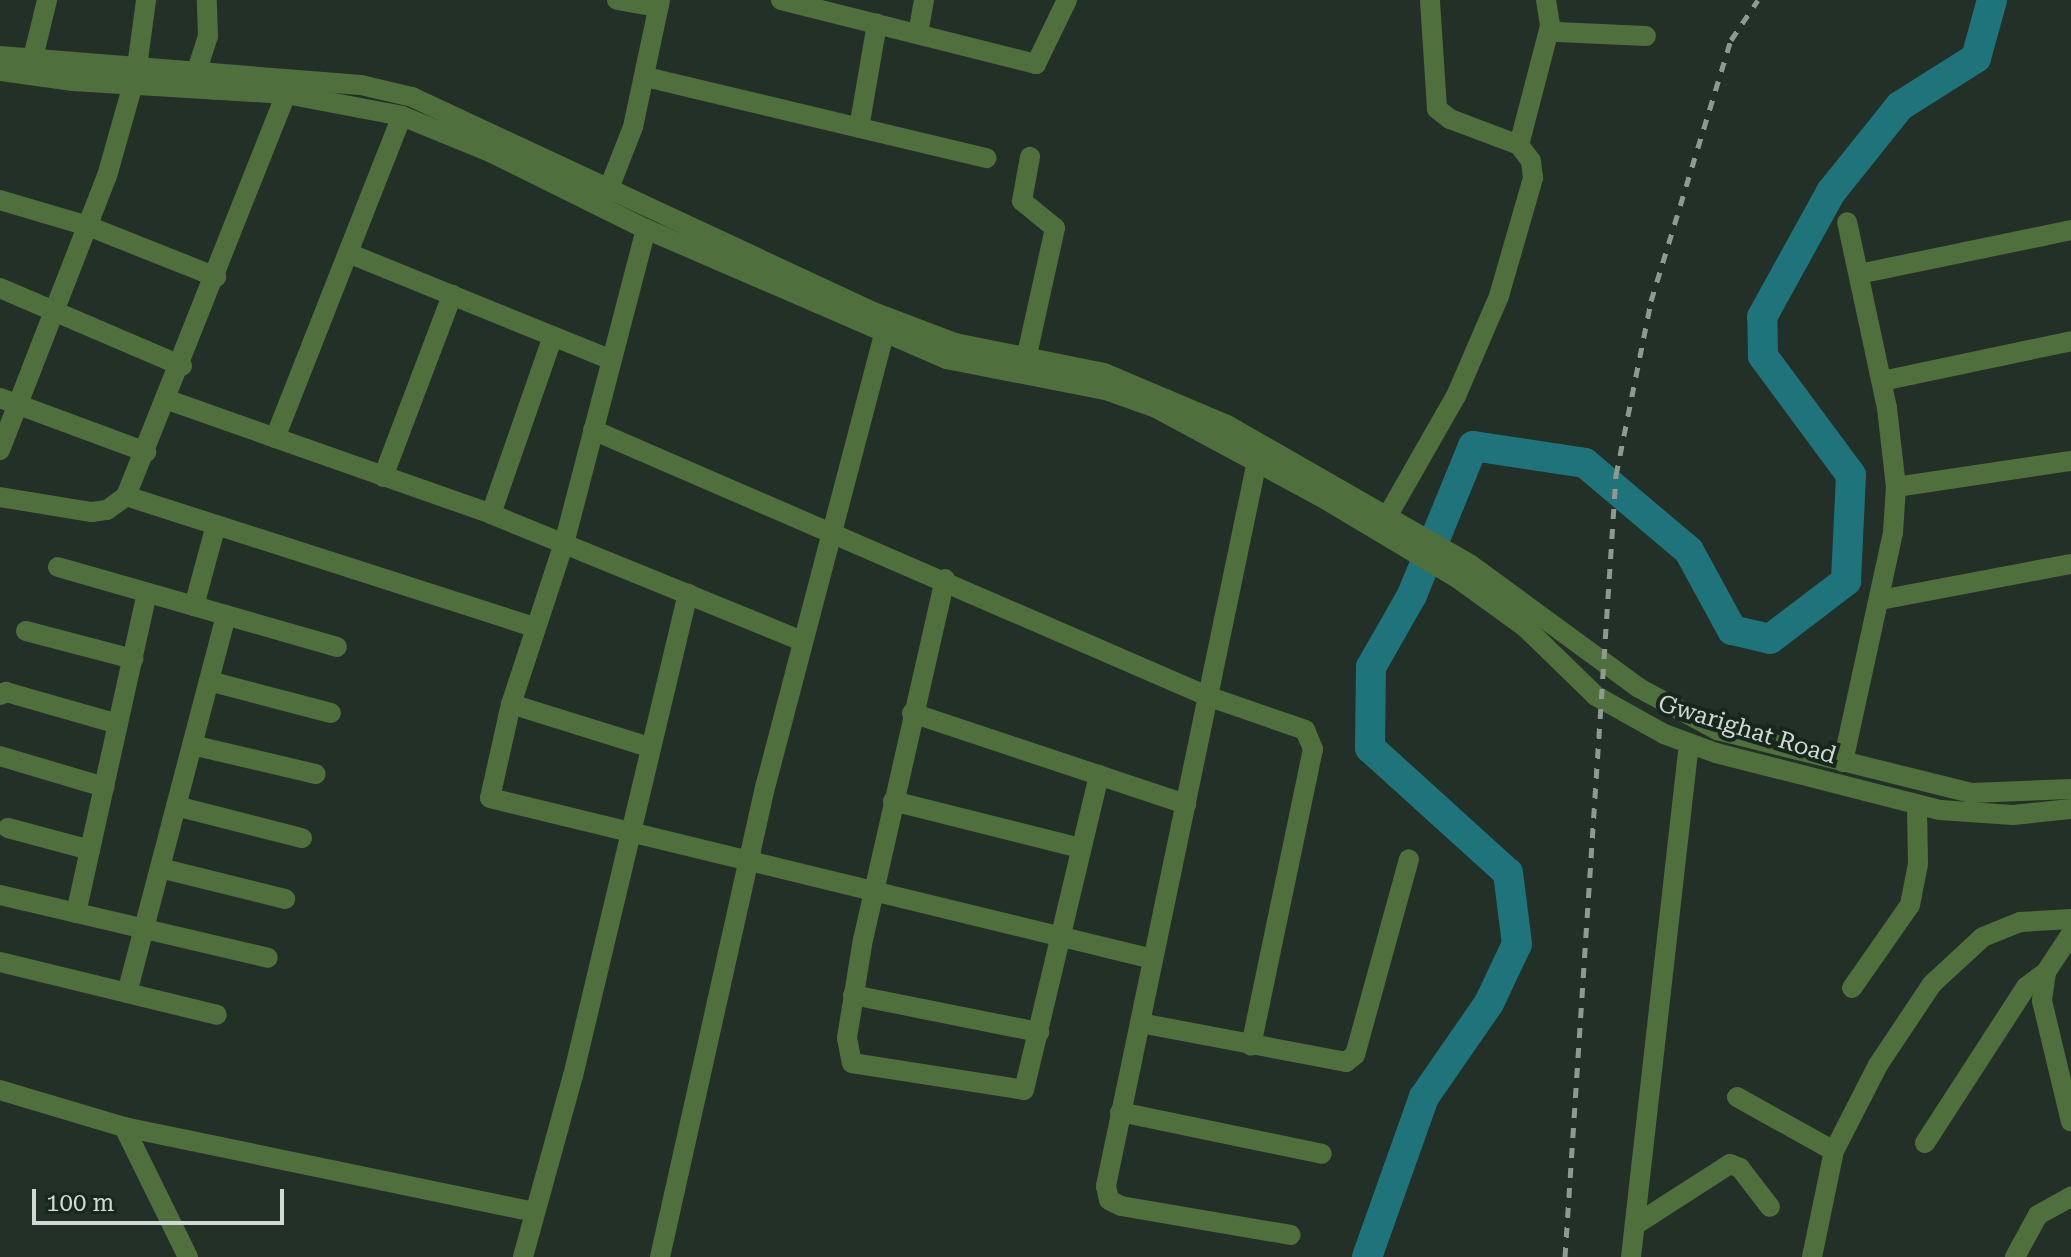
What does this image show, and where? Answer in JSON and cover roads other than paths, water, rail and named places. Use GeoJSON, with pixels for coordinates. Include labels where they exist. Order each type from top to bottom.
{"type":"FeatureCollection","features":[{"type":"Feature","properties":{"kind":"street"},"geometry":{"type":"LineString","coordinates":[[32,62],[47,0]]}},
{"type":"Feature","properties":{"kind":"street"},"geometry":{"type":"LineString","coordinates":[[0,450],[10,402],[56,311],[88,226],[135,75],[146,0]]}},
{"type":"Feature","properties":{"kind":"street"},"geometry":{"type":"LineString","coordinates":[[197,70],[208,36],[207,0]]}},
{"type":"Feature","properties":{"kind":"street"},"geometry":{"type":"LineString","coordinates":[[601,208],[646,77],[659,4],[617,0]]}},
{"type":"Feature","properties":{"kind":"street"},"geometry":{"type":"LineString","coordinates":[[781,0],[1036,64],[1067,0]]}},
{"type":"Feature","properties":{"kind":"street"},"geometry":{"type":"LineString","coordinates":[[918,34],[924,0]]}},
{"type":"Feature","properties":{"kind":"street"},"geometry":{"type":"LineString","coordinates":[[1395,526],[1499,296],[1533,178],[1531,161],[1519,145],[1450,119],[1437,109],[1432,88],[1430,0]]}},
{"type":"Feature","properties":{"kind":"street"},"geometry":{"type":"LineString","coordinates":[[1519,145],[1550,26],[1546,0]]}},
{"type":"Feature","properties":{"kind":"street"},"geometry":{"type":"LineString","coordinates":[[859,128],[877,24]]}},
{"type":"Feature","properties":{"kind":"street"},"geometry":{"type":"LineString","coordinates":[[1550,26],[1570,34],[1646,36]]}},
{"type":"Feature","properties":{"kind":"street"},"geometry":{"type":"LineString","coordinates":[[0,56],[286,94],[402,116],[492,153],[646,229],[884,334],[984,369],[1106,390],[1156,408],[1257,461],[1395,526]]}},
{"type":"Feature","properties":{"kind":"street"},"geometry":{"type":"LineString","coordinates":[[0,71],[135,75],[197,70],[361,85],[412,97],[871,311],[955,343],[1139,384],[1227,425],[1395,526],[1676,711],[1717,730],[1971,793],[2071,789]]}},
{"type":"Feature","properties":{"kind":"street"},"geometry":{"type":"LineString","coordinates":[[646,77],[986,158]]}},
{"type":"Feature","properties":{"kind":"street"},"geometry":{"type":"LineString","coordinates":[[0,497],[92,512],[107,510],[126,496],[182,366],[286,94]]}},
{"type":"Feature","properties":{"kind":"street"},"geometry":{"type":"LineString","coordinates":[[275,438],[402,116]]}},
{"type":"Feature","properties":{"kind":"street"},"geometry":{"type":"LineString","coordinates":[[1026,359],[1055,241],[1050,221],[1026,209],[1022,201],[1030,157]]}},
{"type":"Feature","properties":{"kind":"street"},"geometry":{"type":"LineString","coordinates":[[0,200],[88,226],[216,277]]}},
{"type":"Feature","properties":{"kind":"street"},"geometry":{"type":"LineString","coordinates":[[1843,762],[1880,600],[1896,487],[1882,381],[1847,222]]}},
{"type":"Feature","properties":{"kind":"street"},"geometry":{"type":"LineString","coordinates":[[646,229],[564,543],[511,704],[490,798],[748,865],[1153,959]]}},
{"type":"Feature","properties":{"kind":"street"},"geometry":{"type":"LineString","coordinates":[[1859,274],[2071,230]]}},
{"type":"Feature","properties":{"kind":"street"},"geometry":{"type":"LineString","coordinates":[[348,253],[611,360]]}},
{"type":"Feature","properties":{"kind":"street"},"geometry":{"type":"LineString","coordinates":[[0,288],[182,366]]}},
{"type":"Feature","properties":{"kind":"street"},"geometry":{"type":"LineString","coordinates":[[383,477],[452,295]]}},
{"type":"Feature","properties":{"kind":"street"},"geometry":{"type":"LineString","coordinates":[[660,1257],[802,641],[884,334]]}},
{"type":"Feature","properties":{"kind":"street"},"geometry":{"type":"LineString","coordinates":[[491,514],[553,336]]}},
{"type":"Feature","properties":{"kind":"street"},"geometry":{"type":"LineString","coordinates":[[1882,381],[2071,341]]}},
{"type":"Feature","properties":{"kind":"street"},"geometry":{"type":"LineString","coordinates":[[168,400],[491,514],[802,641]]}},
{"type":"Feature","properties":{"kind":"street"},"geometry":{"type":"LineString","coordinates":[[10,402],[146,452]]}},
{"type":"Feature","properties":{"kind":"street"},"geometry":{"type":"LineString","coordinates":[[593,430],[832,530],[1207,696],[1312,737],[1251,1046]]}},
{"type":"Feature","properties":{"kind":"street"},"geometry":{"type":"LineString","coordinates":[[1257,461],[1106,1186],[1109,1200],[1291,1235]]}},
{"type":"Feature","properties":{"kind":"street"},"geometry":{"type":"LineString","coordinates":[[1896,487],[2071,461]]}},
{"type":"Feature","properties":{"kind":"street"},"geometry":{"type":"LineString","coordinates":[[126,496],[534,627]]}},
{"type":"Feature","properties":{"kind":"street"},"geometry":{"type":"LineString","coordinates":[[194,606],[216,525]]}},
{"type":"Feature","properties":{"kind":"street"},"geometry":{"type":"LineString","coordinates":[[1880,600],[2071,564]]}},
{"type":"Feature","properties":{"kind":"street"},"geometry":{"type":"LineString","coordinates":[[58,567],[337,647]]}},
{"type":"Feature","properties":{"kind":"street","name":"Gwarighat Road"},"geometry":{"type":"LineString","coordinates":[[1464,571],[1618,712],[1689,743],[1917,805],[2013,815],[2071,809]]}},
{"type":"Feature","properties":{"kind":"street"},"geometry":{"type":"LineString","coordinates":[[945,579],[872,893],[853,995],[847,1052],[852,1063],[862,1068],[1024,1090],[1099,775]]}},
{"type":"Feature","properties":{"kind":"street"},"geometry":{"type":"LineString","coordinates":[[76,913],[147,593]]}},
{"type":"Feature","properties":{"kind":"street"},"geometry":{"type":"LineString","coordinates":[[523,1257],[573,1076],[649,747],[688,594]]}},
{"type":"Feature","properties":{"kind":"street"},"geometry":{"type":"LineString","coordinates":[[127,993],[226,615]]}},
{"type":"Feature","properties":{"kind":"street"},"geometry":{"type":"LineString","coordinates":[[26,631],[133,659]]}},
{"type":"Feature","properties":{"kind":"street"},"geometry":{"type":"LineString","coordinates":[[209,681],[331,713]]}},
{"type":"Feature","properties":{"kind":"street"},"geometry":{"type":"LineString","coordinates":[[0,695],[6,692],[118,724]]}},
{"type":"Feature","properties":{"kind":"street"},"geometry":{"type":"LineString","coordinates":[[511,704],[649,747]]}},
{"type":"Feature","properties":{"kind":"street"},"geometry":{"type":"LineString","coordinates":[[912,713],[1186,804]]}},
{"type":"Feature","properties":{"kind":"street"},"geometry":{"type":"LineString","coordinates":[[1631,1257],[1689,743]]}},
{"type":"Feature","properties":{"kind":"street"},"geometry":{"type":"LineString","coordinates":[[192,745],[316,774]]}},
{"type":"Feature","properties":{"kind":"street"},"geometry":{"type":"LineString","coordinates":[[0,756],[104,787]]}},
{"type":"Feature","properties":{"kind":"street"},"geometry":{"type":"LineString","coordinates":[[893,801],[1080,848]]}},
{"type":"Feature","properties":{"kind":"street"},"geometry":{"type":"LineString","coordinates":[[1852,988],[1910,905],[1918,864],[1917,805]]}},
{"type":"Feature","properties":{"kind":"street"},"geometry":{"type":"LineString","coordinates":[[176,806],[302,838]]}},
{"type":"Feature","properties":{"kind":"street"},"geometry":{"type":"LineString","coordinates":[[8,828],[90,850]]}},
{"type":"Feature","properties":{"kind":"street"},"geometry":{"type":"LineString","coordinates":[[1140,1023],[1321,1061],[1346,1062],[1355,1055],[1409,859]]}},
{"type":"Feature","properties":{"kind":"street"},"geometry":{"type":"LineString","coordinates":[[160,868],[285,899]]}},
{"type":"Feature","properties":{"kind":"street"},"geometry":{"type":"LineString","coordinates":[[0,895],[268,958]]}},
{"type":"Feature","properties":{"kind":"street"},"geometry":{"type":"LineString","coordinates":[[1812,1257],[1834,1151],[1878,1065],[1932,984],[1958,957],[2005,927],[2071,919]]}},
{"type":"Feature","properties":{"kind":"street"},"geometry":{"type":"LineString","coordinates":[[1925,1143],[2026,987],[2046,972],[2071,934]]}},
{"type":"Feature","properties":{"kind":"street"},"geometry":{"type":"LineString","coordinates":[[0,962],[217,1015]]}},
{"type":"Feature","properties":{"kind":"street"},"geometry":{"type":"LineString","coordinates":[[2046,972],[2044,1019],[2071,1122]]}},
{"type":"Feature","properties":{"kind":"street"},"geometry":{"type":"LineString","coordinates":[[853,995],[1039,1032]]}},
{"type":"Feature","properties":{"kind":"street"},"geometry":{"type":"LineString","coordinates":[[0,1090],[124,1127],[533,1212]]}},
{"type":"Feature","properties":{"kind":"street"},"geometry":{"type":"LineString","coordinates":[[1737,1097],[1834,1151]]}},
{"type":"Feature","properties":{"kind":"street"},"geometry":{"type":"LineString","coordinates":[[1120,1112],[1322,1154]]}},
{"type":"Feature","properties":{"kind":"street"},"geometry":{"type":"LineString","coordinates":[[124,1127],[188,1257]]}},
{"type":"Feature","properties":{"kind":"street"},"geometry":{"type":"LineString","coordinates":[[1635,1225],[1730,1164],[1740,1168],[1770,1207]]}},
{"type":"Feature","properties":{"kind":"street"},"geometry":{"type":"LineString","coordinates":[[2015,1257],[2038,1215],[2071,1197]]}},
{"type":"Feature","properties":{"kind":"waterway"},"geometry":{"type":"LineString","coordinates":[[1367,1257],[1424,1097],[1489,1003],[1517,944],[1508,873],[1370,748],[1371,667],[1412,595],[1473,446],[1585,463],[1689,551],[1732,630],[1770,639],[1846,581],[1851,475],[1763,356],[1762,317],[1831,192],[1900,106],[1976,58],[1992,0]]}},
{"type":"Feature","properties":{"kind":"railway"},"geometry":{"type":"LineString","coordinates":[[1565,1257],[1616,475],[1651,301],[1731,40],[1758,0]]}}]}
